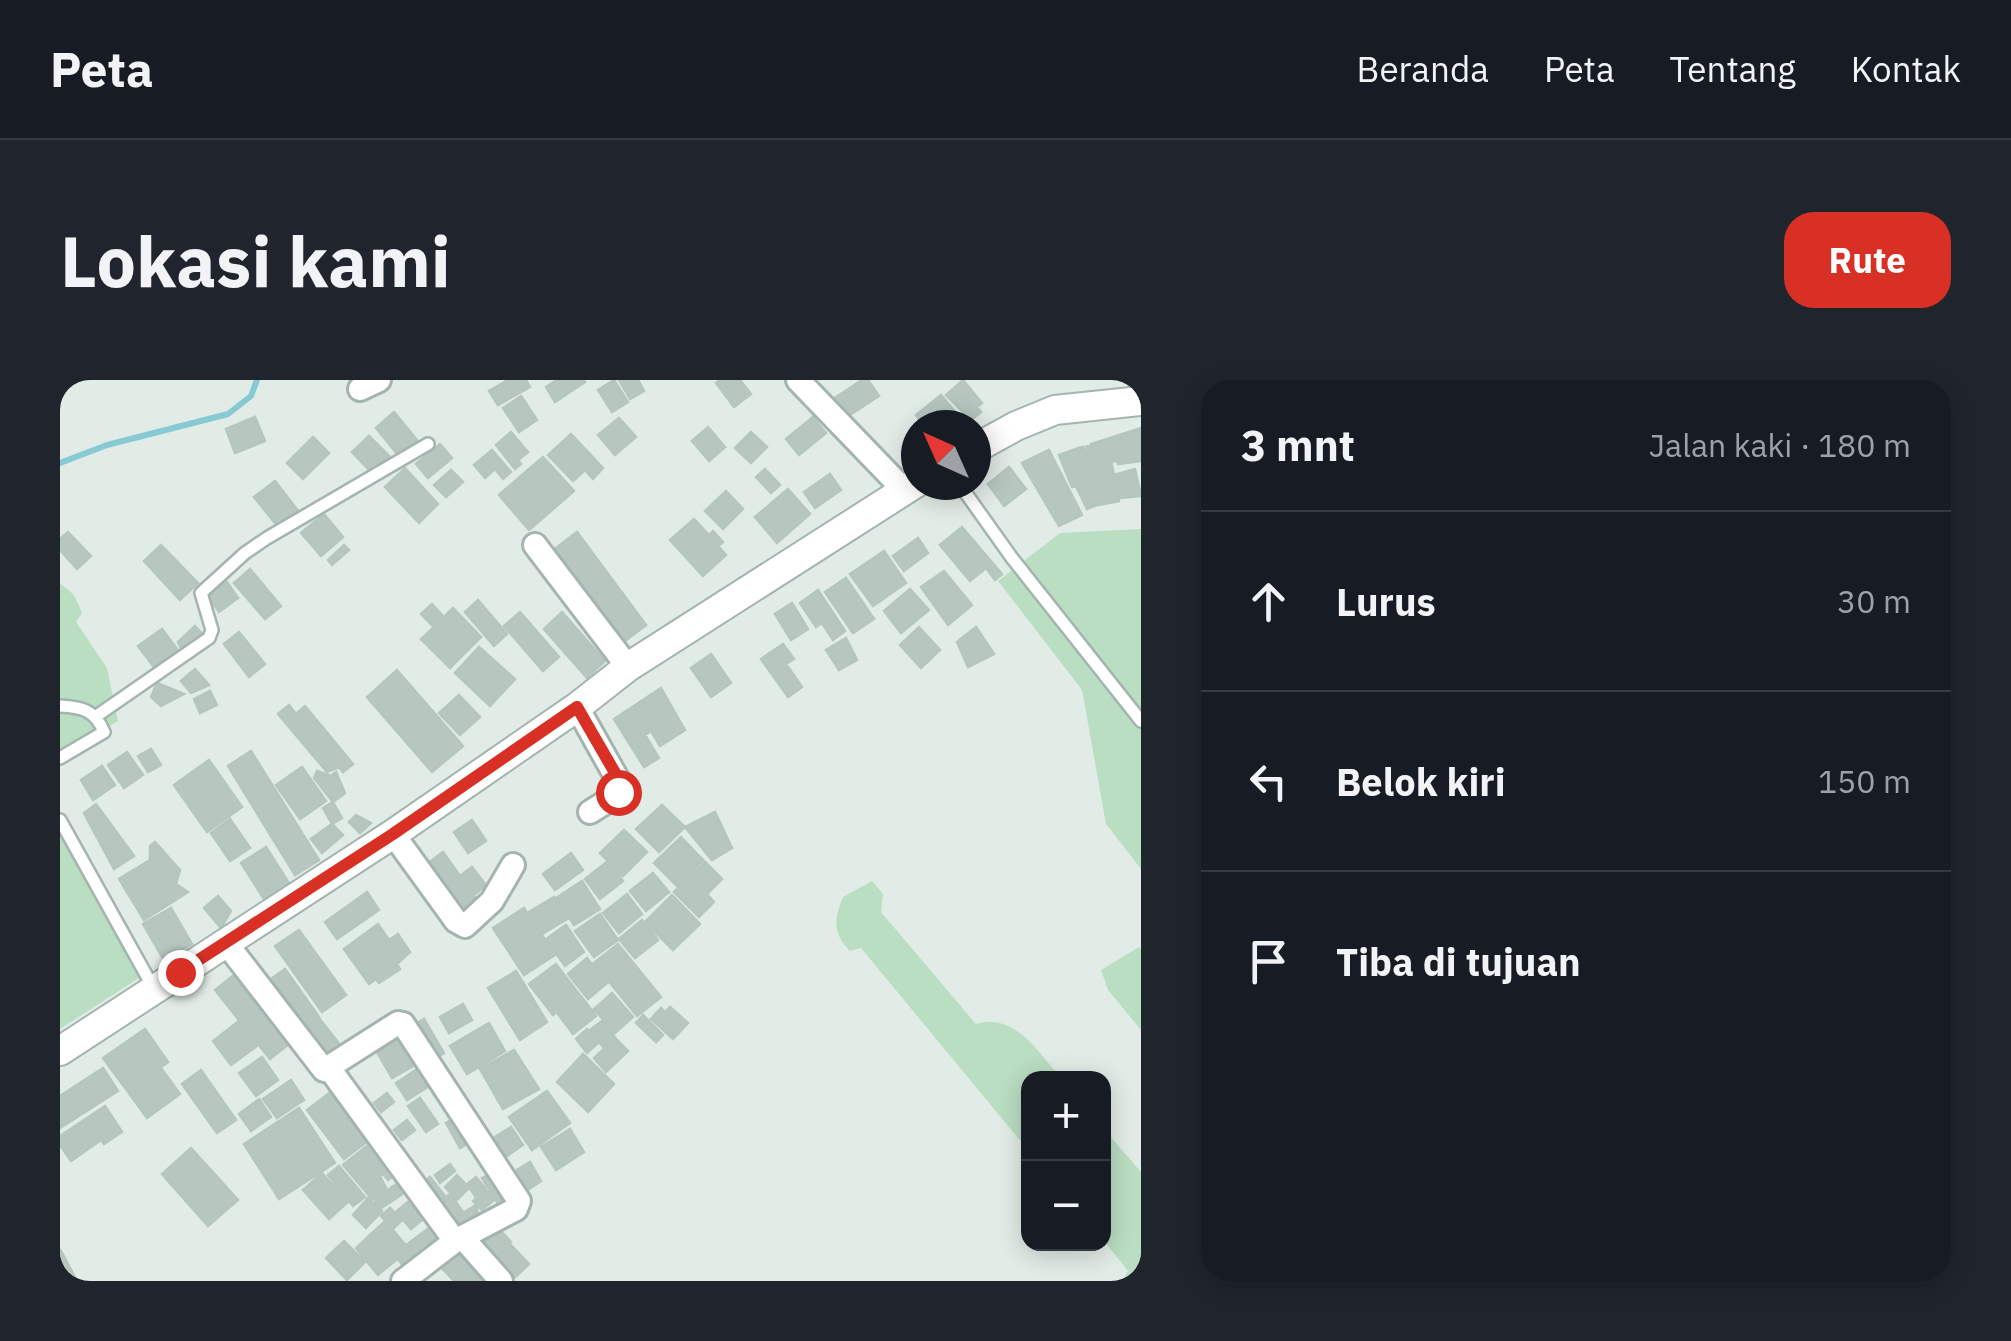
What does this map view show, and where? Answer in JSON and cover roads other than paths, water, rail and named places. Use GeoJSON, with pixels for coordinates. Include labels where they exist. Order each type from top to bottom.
{"type":"FeatureCollection","features":[{"type":"Feature","properties":{"kind":"street"},"geometry":{"type":"LineString","coordinates":[[798,380],[901,478]]}},
{"type":"Feature","properties":{"kind":"street"},"geometry":{"type":"LineString","coordinates":[[991,440],[1056,410],[1141,402]]}},
{"type":"Feature","properties":{"kind":"street"},"geometry":{"type":"LineString","coordinates":[[60,1051],[393,834],[577,707],[628,667],[901,493]]}},
{"type":"Feature","properties":{"kind":"street"},"geometry":{"type":"LineString","coordinates":[[535,544],[628,667]]}},
{"type":"Feature","properties":{"kind":"street"},"geometry":{"type":"LineString","coordinates":[[577,707],[620,782],[614,797],[590,812]]}},
{"type":"Feature","properties":{"kind":"street"},"geometry":{"type":"LineString","coordinates":[[393,834],[456,920],[465,926],[492,901],[513,865]]}},
{"type":"Feature","properties":{"kind":"street"},"geometry":{"type":"LineString","coordinates":[[226,943],[320,1068],[330,1068],[398,1024],[407,1029],[519,1201],[516,1209],[458,1240],[403,1281]]}},
{"type":"Feature","properties":{"kind":"street"},"geometry":{"type":"LineString","coordinates":[[330,1068],[458,1240],[501,1281]]}},
{"type":"Feature","properties":{"kind":"lane"},"geometry":{"type":"LineString","coordinates":[[95,717],[210,638],[212,630],[201,593],[245,553],[428,444]]}},
{"type":"Feature","properties":{"kind":"lane"},"geometry":{"type":"LineString","coordinates":[[971,500],[1141,721]]}},
{"type":"Feature","properties":{"kind":"lane"},"geometry":{"type":"LineString","coordinates":[[60,706],[79,707],[95,717],[103,728],[102,734],[60,758]]}},
{"type":"Feature","properties":{"kind":"lane"},"geometry":{"type":"LineString","coordinates":[[60,820],[154,989]]}},
{"type":"Feature","properties":{"kind":"waterway"},"geometry":{"type":"LineString","coordinates":[[60,463],[107,445],[228,414],[251,396],[257,380]]}}]}
